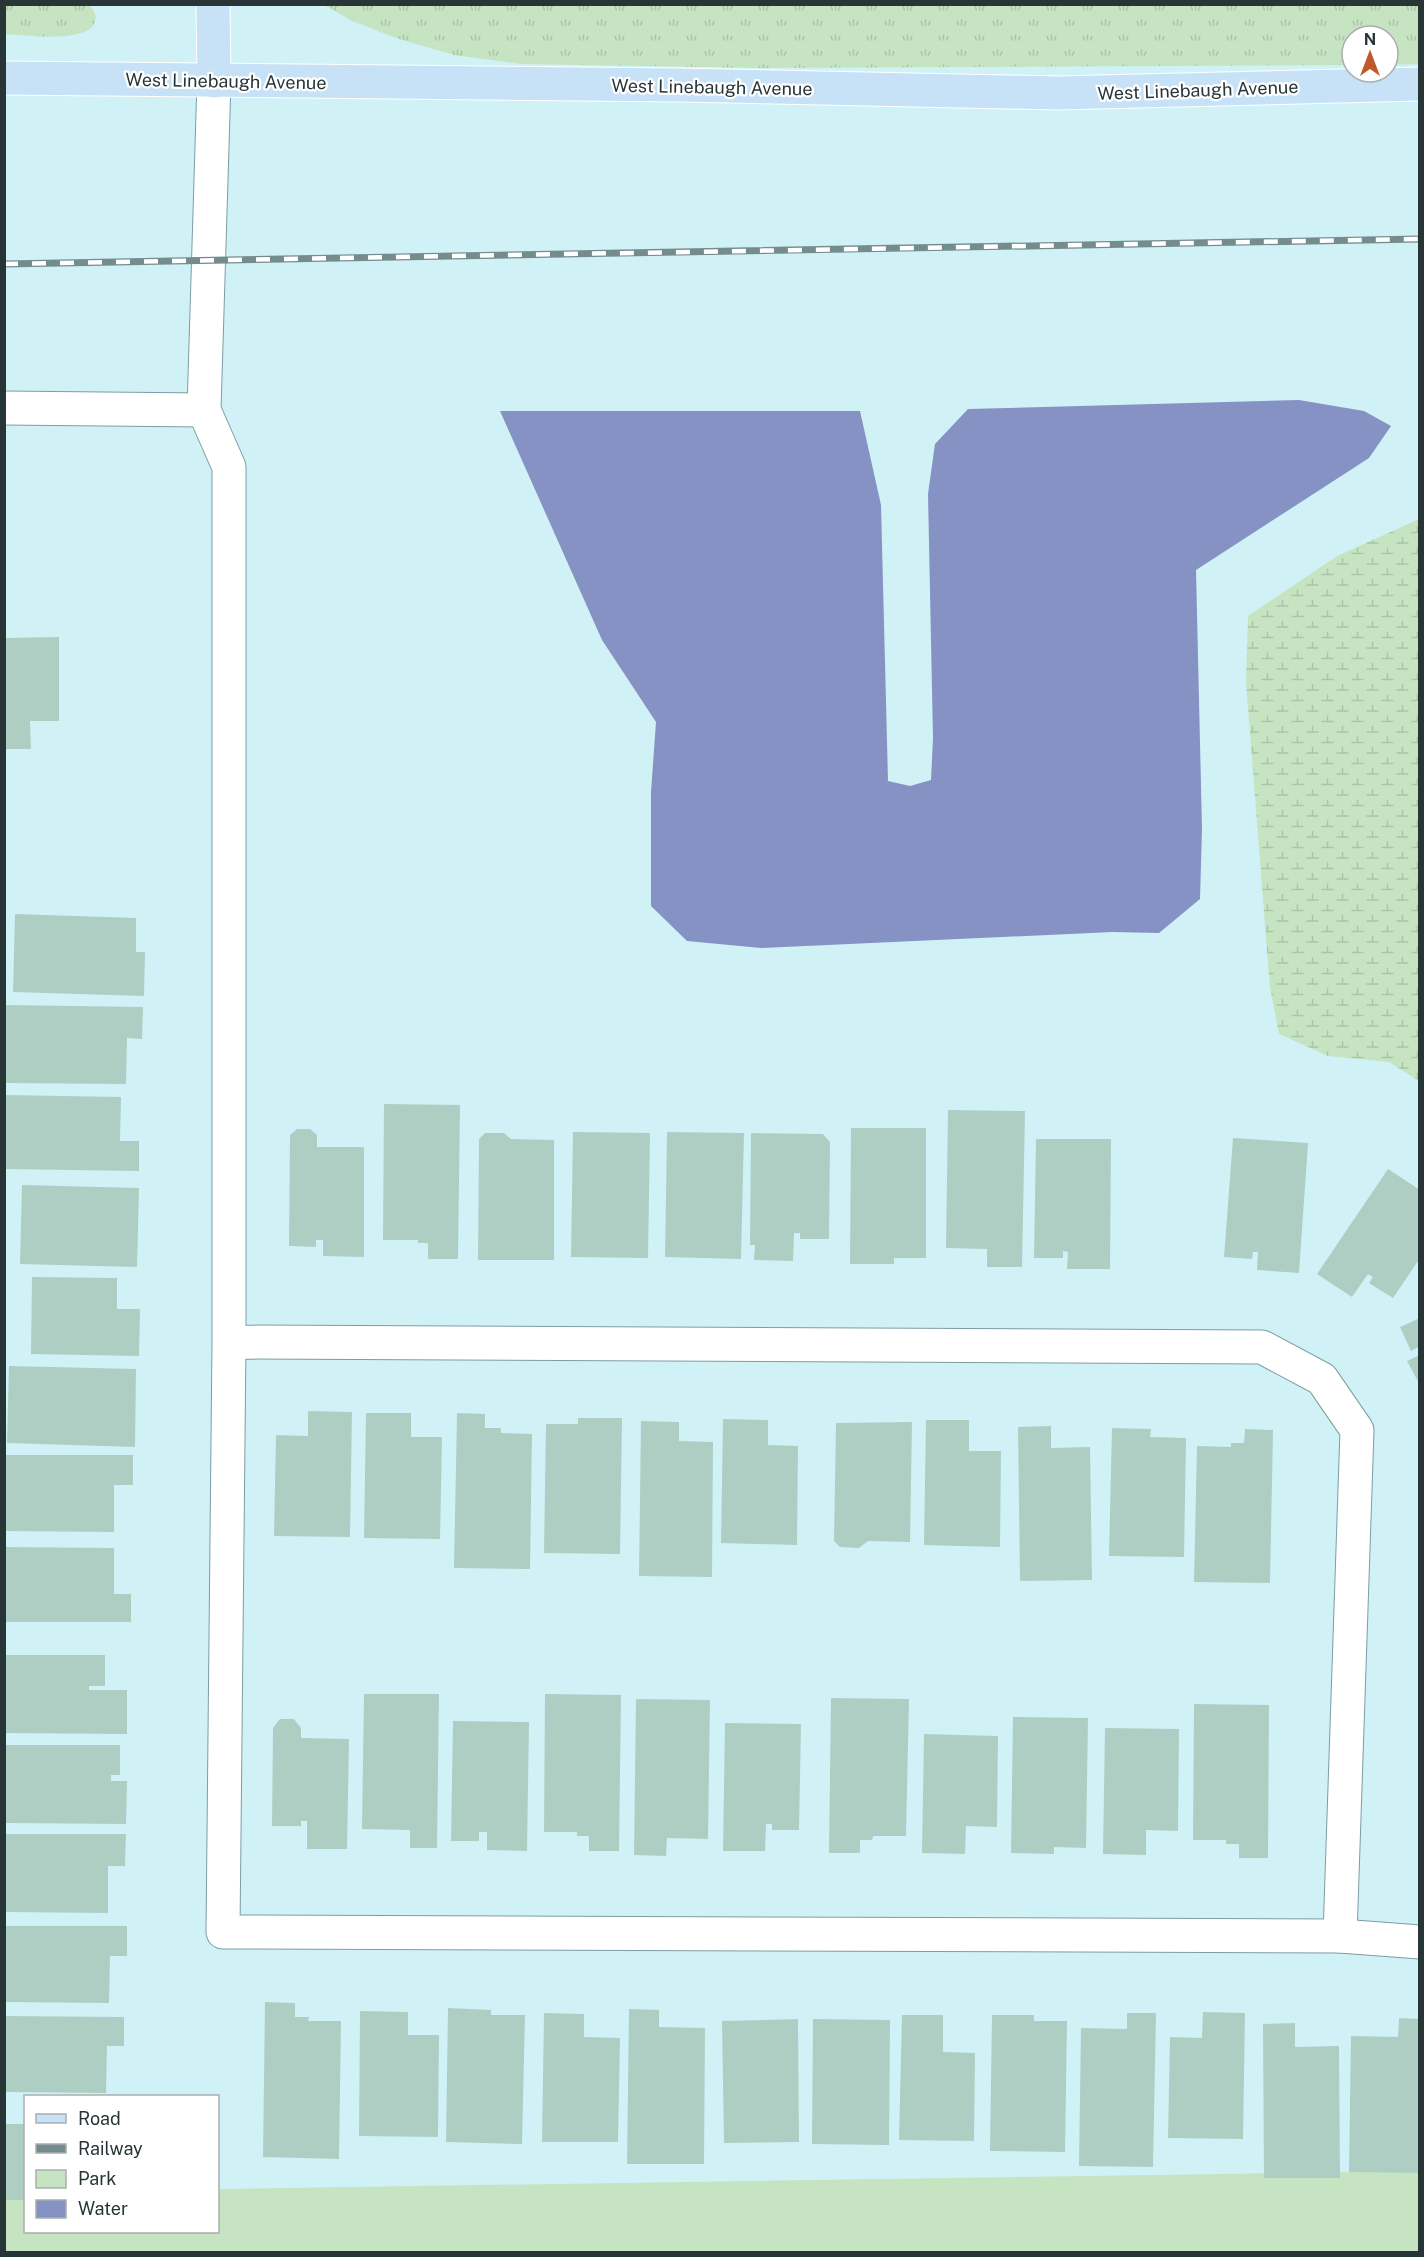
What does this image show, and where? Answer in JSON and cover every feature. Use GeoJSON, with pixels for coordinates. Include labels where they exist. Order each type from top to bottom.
{"type":"FeatureCollection","features":[{"type":"Feature","properties":{"kind":"main road"},"geometry":{"type":"LineString","coordinates":[[213,4],[214,81]]}},
{"type":"Feature","properties":{"kind":"main road","name":"West Linebaugh Avenue"},"geometry":{"type":"LineString","coordinates":[[4,78],[1058,93],[1419,84]]}},
{"type":"Feature","properties":{"kind":"lane"},"geometry":{"type":"LineString","coordinates":[[214,81],[204,410],[229,467],[229,1342],[223,1932],[1340,1936],[1419,1942]]}},
{"type":"Feature","properties":{"kind":"lane"},"geometry":{"type":"LineString","coordinates":[[4,408],[204,410]]}},
{"type":"Feature","properties":{"kind":"lane"},"geometry":{"type":"LineString","coordinates":[[229,1342],[1262,1347],[1322,1379],[1357,1430],[1340,1936]]}},
{"type":"Feature","properties":{"kind":"green space"},"geometry":{"type":"Polygon","coordinates":[[[5,4],[89,5],[95,12],[96,19],[91,28],[82,33],[70,35],[5,34],[5,4]]]}},
{"type":"Feature","properties":{"kind":"green space"},"geometry":{"type":"Polygon","coordinates":[[[325,5],[1419,5],[1419,64],[1400,65],[1400,24],[1340,24],[1340,65],[762,68],[521,64],[454,55],[396,38],[350,20],[325,5]]]}},
{"type":"Feature","properties":{"kind":"green space"},"geometry":{"type":"Polygon","coordinates":[[[1419,519],[1419,1081],[1389,1062],[1328,1056],[1279,1034],[1270,988],[1246,682],[1248,616],[1337,556],[1419,519]]]}},
{"type":"Feature","properties":{"kind":"green space"},"geometry":{"type":"Polygon","coordinates":[[[1419,2171],[1420,2252],[5,2252],[4,2192],[24,2192],[24,2233],[219,2233],[219,2189],[1419,2171]]]}},
{"type":"Feature","properties":{"kind":"water"},"geometry":{"type":"Polygon","coordinates":[[[1299,400],[1364,411],[1391,426],[1369,458],[1196,570],[1202,829],[1200,899],[1159,933],[1112,932],[761,948],[687,941],[651,906],[651,792],[656,722],[602,640],[500,411],[860,411],[881,505],[888,781],[910,786],[931,780],[933,738],[928,494],[935,444],[968,409],[1299,400]]]}},
{"type":"Feature","properties":{"kind":"building"},"geometry":{"type":"Polygon","coordinates":[[[59,637],[59,721],[30,721],[31,749],[4,749],[4,638],[59,637]]]}},
{"type":"Feature","properties":{"kind":"building"},"geometry":{"type":"Polygon","coordinates":[[[15,914],[136,918],[136,952],[145,952],[144,996],[13,992],[15,914]]]}},
{"type":"Feature","properties":{"kind":"building"},"geometry":{"type":"Polygon","coordinates":[[[4,1005],[143,1007],[142,1039],[127,1038],[126,1084],[4,1083],[4,1005]]]}},
{"type":"Feature","properties":{"kind":"building"},"geometry":{"type":"Polygon","coordinates":[[[4,1095],[121,1097],[120,1141],[139,1141],[139,1171],[4,1169],[4,1095]]]}},
{"type":"Feature","properties":{"kind":"building"},"geometry":{"type":"Polygon","coordinates":[[[384,1104],[460,1105],[458,1259],[428,1259],[428,1243],[418,1243],[418,1240],[383,1240],[384,1104]]]}},
{"type":"Feature","properties":{"kind":"building"},"geometry":{"type":"Polygon","coordinates":[[[948,1110],[1025,1111],[1022,1267],[987,1267],[987,1249],[946,1248],[948,1110]]]}},
{"type":"Feature","properties":{"kind":"building"},"geometry":{"type":"Polygon","coordinates":[[[851,1128],[926,1128],[926,1258],[894,1258],[894,1264],[850,1264],[851,1128]]]}},
{"type":"Feature","properties":{"kind":"building"},"geometry":{"type":"Polygon","coordinates":[[[297,1129],[310,1129],[317,1135],[317,1147],[364,1147],[364,1257],[323,1256],[323,1240],[316,1240],[316,1247],[289,1246],[290,1135],[297,1129]]]}},
{"type":"Feature","properties":{"kind":"building"},"geometry":{"type":"Polygon","coordinates":[[[573,1132],[650,1133],[648,1258],[571,1257],[573,1132]]]}},
{"type":"Feature","properties":{"kind":"building"},"geometry":{"type":"Polygon","coordinates":[[[667,1132],[744,1133],[741,1259],[665,1257],[667,1132]]]}},
{"type":"Feature","properties":{"kind":"building"},"geometry":{"type":"Polygon","coordinates":[[[485,1133],[504,1133],[511,1139],[554,1140],[554,1260],[478,1260],[479,1139],[485,1133]]]}},
{"type":"Feature","properties":{"kind":"building"},"geometry":{"type":"Polygon","coordinates":[[[751,1133],[823,1134],[830,1142],[829,1239],[800,1239],[800,1233],[794,1233],[793,1261],[754,1260],[755,1245],[750,1245],[751,1133]]]}},
{"type":"Feature","properties":{"kind":"building"},"geometry":{"type":"Polygon","coordinates":[[[1233,1138],[1308,1143],[1299,1273],[1257,1270],[1258,1252],[1253,1252],[1252,1259],[1224,1257],[1233,1138]]]}},
{"type":"Feature","properties":{"kind":"building"},"geometry":{"type":"Polygon","coordinates":[[[1036,1139],[1111,1139],[1110,1269],[1067,1269],[1068,1252],[1063,1251],[1063,1258],[1034,1258],[1036,1139]]]}},
{"type":"Feature","properties":{"kind":"building"},"geometry":{"type":"Polygon","coordinates":[[[1388,1169],[1420,1190],[1420,1258],[1393,1298],[1369,1283],[1373,1277],[1368,1274],[1352,1297],[1317,1274],[1388,1169]]]}},
{"type":"Feature","properties":{"kind":"building"},"geometry":{"type":"Polygon","coordinates":[[[22,1185],[139,1188],[137,1267],[20,1264],[22,1185]]]}},
{"type":"Feature","properties":{"kind":"building"},"geometry":{"type":"Polygon","coordinates":[[[32,1277],[117,1278],[117,1309],[140,1309],[139,1356],[31,1354],[32,1277]]]}},
{"type":"Feature","properties":{"kind":"building"},"geometry":{"type":"Polygon","coordinates":[[[1420,1318],[1420,1346],[1411,1351],[1400,1327],[1420,1318]]]}},
{"type":"Feature","properties":{"kind":"building"},"geometry":{"type":"Polygon","coordinates":[[[1420,1355],[1420,1385],[1407,1361],[1420,1355]]]}},
{"type":"Feature","properties":{"kind":"building"},"geometry":{"type":"Polygon","coordinates":[[[9,1366],[136,1369],[135,1447],[7,1443],[9,1366]]]}},
{"type":"Feature","properties":{"kind":"building"},"geometry":{"type":"Polygon","coordinates":[[[308,1411],[352,1412],[350,1537],[274,1536],[276,1435],[308,1436],[308,1411]]]}},
{"type":"Feature","properties":{"kind":"building"},"geometry":{"type":"Polygon","coordinates":[[[366,1413],[411,1413],[411,1437],[442,1437],[440,1539],[364,1538],[366,1413]]]}},
{"type":"Feature","properties":{"kind":"building"},"geometry":{"type":"Polygon","coordinates":[[[457,1413],[485,1414],[485,1428],[501,1428],[501,1433],[532,1434],[530,1569],[454,1568],[457,1413]]]}},
{"type":"Feature","properties":{"kind":"building"},"geometry":{"type":"Polygon","coordinates":[[[578,1418],[622,1418],[620,1554],[544,1553],[546,1424],[578,1424],[578,1418]]]}},
{"type":"Feature","properties":{"kind":"building"},"geometry":{"type":"Polygon","coordinates":[[[723,1419],[768,1420],[768,1445],[798,1446],[797,1545],[721,1543],[723,1419]]]}},
{"type":"Feature","properties":{"kind":"building"},"geometry":{"type":"Polygon","coordinates":[[[926,1420],[969,1420],[969,1451],[1001,1451],[1000,1547],[924,1545],[926,1420]]]}},
{"type":"Feature","properties":{"kind":"building"},"geometry":{"type":"Polygon","coordinates":[[[641,1421],[679,1422],[679,1441],[713,1442],[712,1577],[639,1576],[641,1421]]]}},
{"type":"Feature","properties":{"kind":"building"},"geometry":{"type":"Polygon","coordinates":[[[912,1422],[910,1542],[868,1541],[859,1548],[840,1547],[834,1541],[836,1423],[912,1422]]]}},
{"type":"Feature","properties":{"kind":"building"},"geometry":{"type":"Polygon","coordinates":[[[1051,1426],[1051,1448],[1090,1447],[1092,1580],[1020,1581],[1018,1427],[1051,1426]]]}},
{"type":"Feature","properties":{"kind":"building"},"geometry":{"type":"Polygon","coordinates":[[[1112,1428],[1151,1429],[1150,1437],[1186,1438],[1184,1557],[1109,1556],[1112,1428]]]}},
{"type":"Feature","properties":{"kind":"building"},"geometry":{"type":"Polygon","coordinates":[[[1245,1429],[1273,1430],[1270,1583],[1194,1582],[1197,1446],[1231,1447],[1231,1443],[1244,1443],[1245,1429]]]}},
{"type":"Feature","properties":{"kind":"building"},"geometry":{"type":"Polygon","coordinates":[[[4,1455],[133,1455],[133,1485],[114,1485],[114,1532],[4,1531],[4,1455]]]}},
{"type":"Feature","properties":{"kind":"building"},"geometry":{"type":"Polygon","coordinates":[[[4,1547],[114,1548],[114,1594],[131,1594],[131,1622],[4,1622],[4,1547]]]}},
{"type":"Feature","properties":{"kind":"building"},"geometry":{"type":"Polygon","coordinates":[[[4,1655],[105,1655],[105,1686],[89,1686],[89,1690],[127,1690],[127,1734],[4,1733],[4,1655]]]}},
{"type":"Feature","properties":{"kind":"building"},"geometry":{"type":"Polygon","coordinates":[[[364,1694],[439,1694],[437,1848],[410,1848],[410,1830],[362,1829],[364,1694]]]}},
{"type":"Feature","properties":{"kind":"building"},"geometry":{"type":"Polygon","coordinates":[[[545,1694],[621,1695],[619,1851],[589,1851],[589,1836],[577,1836],[577,1832],[544,1832],[545,1694]]]}},
{"type":"Feature","properties":{"kind":"building"},"geometry":{"type":"Polygon","coordinates":[[[831,1698],[909,1699],[906,1836],[873,1836],[872,1840],[860,1840],[860,1853],[829,1853],[831,1698]]]}},
{"type":"Feature","properties":{"kind":"building"},"geometry":{"type":"Polygon","coordinates":[[[636,1699],[710,1700],[708,1839],[667,1838],[666,1856],[634,1855],[636,1699]]]}},
{"type":"Feature","properties":{"kind":"building"},"geometry":{"type":"Polygon","coordinates":[[[1194,1704],[1269,1705],[1268,1858],[1239,1858],[1239,1844],[1226,1844],[1226,1840],[1193,1840],[1194,1704]]]}},
{"type":"Feature","properties":{"kind":"building"},"geometry":{"type":"Polygon","coordinates":[[[1013,1717],[1088,1718],[1086,1848],[1054,1847],[1054,1854],[1011,1853],[1013,1717]]]}},
{"type":"Feature","properties":{"kind":"building"},"geometry":{"type":"Polygon","coordinates":[[[280,1719],[294,1719],[301,1728],[301,1738],[349,1739],[347,1849],[307,1849],[307,1821],[301,1821],[301,1826],[272,1826],[273,1728],[280,1719]]]}},
{"type":"Feature","properties":{"kind":"building"},"geometry":{"type":"Polygon","coordinates":[[[453,1721],[529,1722],[527,1851],[487,1850],[487,1832],[479,1832],[479,1841],[451,1841],[453,1721]]]}},
{"type":"Feature","properties":{"kind":"building"},"geometry":{"type":"Polygon","coordinates":[[[725,1723],[801,1724],[799,1830],[772,1830],[772,1824],[766,1824],[765,1851],[723,1851],[725,1723]]]}},
{"type":"Feature","properties":{"kind":"building"},"geometry":{"type":"Polygon","coordinates":[[[1105,1728],[1179,1729],[1178,1831],[1146,1830],[1146,1855],[1103,1854],[1105,1728]]]}},
{"type":"Feature","properties":{"kind":"building"},"geometry":{"type":"Polygon","coordinates":[[[924,1734],[998,1736],[997,1827],[966,1826],[965,1854],[922,1853],[924,1734]]]}},
{"type":"Feature","properties":{"kind":"building"},"geometry":{"type":"Polygon","coordinates":[[[4,1745],[120,1745],[120,1775],[111,1775],[111,1781],[127,1781],[126,1824],[4,1823],[4,1745]]]}},
{"type":"Feature","properties":{"kind":"building"},"geometry":{"type":"Polygon","coordinates":[[[4,1834],[126,1834],[125,1866],[108,1866],[108,1913],[4,1912],[4,1834]]]}},
{"type":"Feature","properties":{"kind":"building"},"geometry":{"type":"Polygon","coordinates":[[[5,1926],[127,1926],[127,1956],[110,1956],[109,2003],[5,2002],[5,1926]]]}},
{"type":"Feature","properties":{"kind":"building"},"geometry":{"type":"Polygon","coordinates":[[[265,2002],[295,2003],[295,2017],[309,2017],[308,2021],[341,2021],[339,2159],[263,2157],[265,2002]]]}},
{"type":"Feature","properties":{"kind":"building"},"geometry":{"type":"Polygon","coordinates":[[[448,2008],[491,2010],[491,2015],[525,2015],[522,2144],[446,2142],[448,2008]]]}},
{"type":"Feature","properties":{"kind":"building"},"geometry":{"type":"Polygon","coordinates":[[[629,2009],[659,2010],[659,2027],[705,2028],[704,2164],[627,2164],[629,2009]]]}},
{"type":"Feature","properties":{"kind":"building"},"geometry":{"type":"Polygon","coordinates":[[[360,2011],[408,2012],[408,2035],[439,2035],[438,2137],[359,2136],[360,2011]]]}},
{"type":"Feature","properties":{"kind":"building"},"geometry":{"type":"Polygon","coordinates":[[[1203,2012],[1245,2013],[1243,2139],[1168,2138],[1170,2037],[1202,2038],[1203,2012]]]}},
{"type":"Feature","properties":{"kind":"building"},"geometry":{"type":"Polygon","coordinates":[[[544,2013],[584,2014],[584,2037],[620,2038],[618,2142],[542,2142],[544,2013]]]}},
{"type":"Feature","properties":{"kind":"building"},"geometry":{"type":"Polygon","coordinates":[[[1127,2013],[1156,2013],[1153,2167],[1079,2166],[1081,2028],[1127,2029],[1127,2013]]]}},
{"type":"Feature","properties":{"kind":"building"},"geometry":{"type":"Polygon","coordinates":[[[902,2015],[943,2015],[943,2052],[975,2053],[974,2141],[899,2140],[902,2015]]]}},
{"type":"Feature","properties":{"kind":"building"},"geometry":{"type":"Polygon","coordinates":[[[992,2015],[1034,2015],[1034,2021],[1067,2021],[1065,2152],[990,2151],[992,2015]]]}},
{"type":"Feature","properties":{"kind":"building"},"geometry":{"type":"Polygon","coordinates":[[[4,2016],[124,2017],[124,2046],[107,2046],[106,2093],[4,2092],[4,2016]]]}},
{"type":"Feature","properties":{"kind":"building"},"geometry":{"type":"Polygon","coordinates":[[[1399,2018],[1420,2019],[1420,2173],[1349,2172],[1351,2036],[1398,2037],[1399,2018]]]}},
{"type":"Feature","properties":{"kind":"building"},"geometry":{"type":"Polygon","coordinates":[[[798,2019],[799,2142],[724,2143],[722,2021],[798,2019]]]}},
{"type":"Feature","properties":{"kind":"building"},"geometry":{"type":"Polygon","coordinates":[[[813,2019],[890,2020],[889,2145],[812,2144],[813,2019]]]}},
{"type":"Feature","properties":{"kind":"building"},"geometry":{"type":"Polygon","coordinates":[[[1295,2023],[1295,2047],[1339,2046],[1340,2178],[1264,2178],[1263,2024],[1295,2023]]]}},
{"type":"Feature","properties":{"kind":"building"},"geometry":{"type":"Polygon","coordinates":[[[4,2124],[24,2124],[24,2200],[4,2200],[4,2124]]]}},
{"type":"Feature","properties":{"kind":"railway"},"geometry":{"type":"LineString","coordinates":[[4,264],[1420,239]]}}]}
